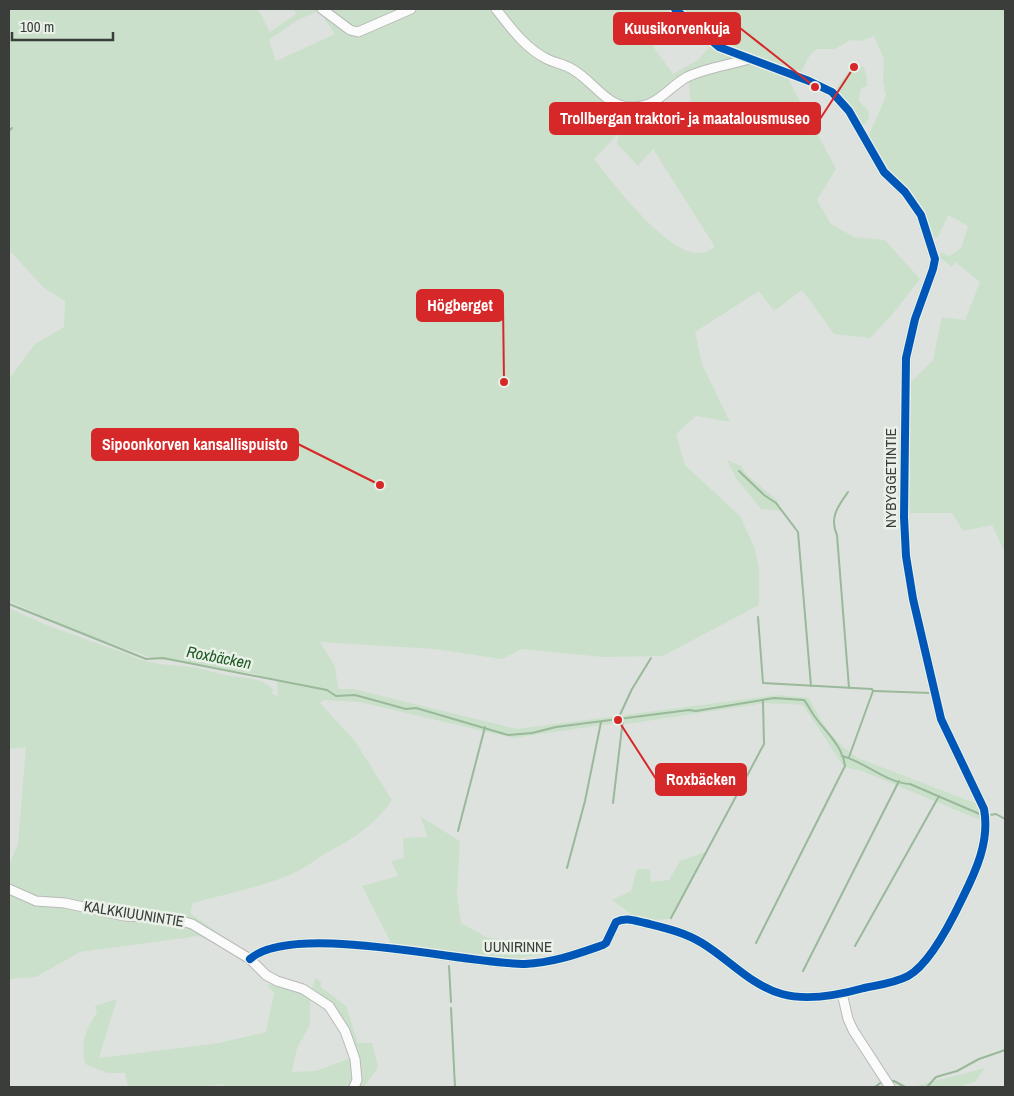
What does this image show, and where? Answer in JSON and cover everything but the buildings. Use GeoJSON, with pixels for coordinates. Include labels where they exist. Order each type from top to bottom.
{"type":"FeatureCollection","features":[{"type":"Feature","properties":{"kind":"street"},"geometry":{"type":"LineString","coordinates":[[322,9],[350,30],[358,32],[411,9]]}},
{"type":"Feature","properties":{"kind":"street"},"geometry":{"type":"LineString","coordinates":[[496,9],[515,33],[531,49],[549,60],[572,69],[588,80],[610,102],[624,107],[645,106],[688,76],[749,59]]}},
{"type":"Feature","properties":{"kind":"street","name":"NYBYGGETINTIE"},"geometry":{"type":"LineString","coordinates":[[675,9],[719,47],[823,87],[841,102],[849,111],[884,172],[905,192],[921,215],[935,259],[933,270],[915,319],[906,358],[904,517],[906,556],[913,599],[937,706],[948,735],[982,801],[987,822],[986,837],[973,876],[953,918],[922,964],[914,972],[900,979],[842,993]]}},
{"type":"Feature","properties":{"kind":"street","name":"KALKKIUUNINTIE"},"geometry":{"type":"LineString","coordinates":[[9,890],[36,901],[71,904],[124,916],[181,920],[192,924],[250,959],[266,975],[277,981],[303,989],[329,1006],[345,1031],[355,1059],[357,1080],[354,1087]]}},
{"type":"Feature","properties":{"kind":"street","name":"UUNIRINNE"},"geometry":{"type":"LineString","coordinates":[[250,959],[270,948],[329,944],[406,950],[477,961],[539,963],[562,960],[603,945],[606,943],[616,922],[630,920],[675,930],[688,936],[716,953],[744,976],[781,994],[802,997],[842,993]]}},
{"type":"Feature","properties":{"kind":"street"},"geometry":{"type":"LineString","coordinates":[[842,993],[853,1030],[889,1086]]}},
{"type":"Feature","properties":{"kind":"green space"},"geometry":{"type":"Polygon","coordinates":[[[9,9],[258,9],[270,32],[296,14],[294,9],[667,9],[680,16],[652,45],[673,74],[698,60],[711,45],[717,51],[740,60],[688,76],[651,102],[636,106],[627,113],[617,135],[594,159],[627,200],[657,231],[687,251],[700,253],[715,247],[653,149],[638,166],[617,144],[622,125],[633,111],[645,106],[668,129],[692,115],[688,77],[744,62],[785,73],[836,169],[817,200],[831,224],[854,237],[885,240],[920,279],[891,316],[870,338],[834,334],[802,290],[774,311],[759,291],[695,332],[702,364],[730,422],[696,416],[676,434],[685,465],[740,516],[755,549],[759,570],[759,605],[663,656],[603,657],[522,649],[502,659],[434,649],[320,642],[335,666],[338,689],[353,689],[517,729],[778,695],[809,698],[829,731],[842,746],[858,758],[975,803],[982,816],[982,830],[980,820],[862,771],[844,767],[803,705],[765,703],[627,724],[609,724],[513,738],[359,702],[324,700],[320,703],[355,741],[392,800],[378,818],[360,832],[302,869],[263,885],[193,903],[190,913],[244,951],[242,956],[199,936],[80,952],[36,977],[9,979],[9,865],[18,844],[26,747],[9,749],[9,608],[49,626],[138,659],[257,680],[268,685],[273,689],[272,694],[278,696],[277,680],[254,674],[152,658],[74,630],[9,601],[9,379],[35,344],[64,327],[65,301],[43,287],[9,250],[9,9]],[[319,11],[298,20],[269,40],[276,61],[335,34],[319,11]]]}},
{"type":"Feature","properties":{"kind":"green space"},"geometry":{"type":"Polygon","coordinates":[[[683,9],[1005,9],[1005,553],[992,525],[963,531],[952,513],[907,513],[910,383],[933,360],[942,317],[965,320],[980,282],[955,262],[952,267],[939,257],[941,252],[949,256],[961,248],[968,226],[948,215],[938,237],[933,238],[910,193],[882,164],[868,137],[886,96],[883,82],[884,59],[874,36],[861,41],[850,40],[835,49],[817,49],[810,55],[800,74],[721,44],[683,9]]]}},
{"type":"Feature","properties":{"kind":"green space"},"geometry":{"type":"Polygon","coordinates":[[[855,63],[860,64],[855,69],[858,72],[862,65],[867,78],[867,86],[861,88],[859,101],[868,113],[869,119],[864,125],[860,124],[835,90],[855,63]]]}},
{"type":"Feature","properties":{"kind":"green space"},"geometry":{"type":"Polygon","coordinates":[[[727,460],[741,466],[747,475],[777,500],[782,511],[761,509],[736,478],[727,460]]]}},
{"type":"Feature","properties":{"kind":"green space"},"geometry":{"type":"Polygon","coordinates":[[[421,817],[460,841],[457,894],[461,923],[488,938],[552,943],[551,954],[497,960],[392,945],[362,886],[398,876],[391,861],[404,858],[403,838],[427,837],[421,817]]]}},
{"type":"Feature","properties":{"kind":"green space"},"geometry":{"type":"Polygon","coordinates":[[[707,851],[671,918],[653,920],[639,917],[612,900],[631,891],[637,869],[650,869],[651,882],[669,880],[680,861],[707,851]]]}},
{"type":"Feature","properties":{"kind":"green space"},"geometry":{"type":"Polygon","coordinates":[[[316,978],[321,982],[321,987],[346,1006],[358,1043],[372,1043],[378,1067],[364,1087],[359,1087],[359,1072],[354,1044],[333,1007],[312,988],[316,978]]]}},
{"type":"Feature","properties":{"kind":"green space"},"geometry":{"type":"Polygon","coordinates":[[[275,983],[310,997],[310,1025],[297,1048],[292,1072],[316,1071],[351,1058],[351,1081],[348,1087],[224,1087],[223,1084],[199,1087],[128,1087],[125,1073],[107,1073],[85,1064],[83,1049],[86,1031],[97,1013],[95,1006],[117,999],[99,1058],[219,1043],[266,1032],[274,993],[267,985],[275,983]]]}},
{"type":"Feature","properties":{"kind":"green space"},"geometry":{"type":"Polygon","coordinates":[[[985,1068],[975,1082],[957,1087],[912,1087],[985,1068]]]}},
{"type":"Feature","properties":{"kind":"waterway"},"geometry":{"type":"LineString","coordinates":[[9,131],[12,128]]}},
{"type":"Feature","properties":{"kind":"waterway"},"geometry":{"type":"LineString","coordinates":[[739,471],[764,495],[776,503],[798,532],[811,686]]}},
{"type":"Feature","properties":{"kind":"waterway"},"geometry":{"type":"LineString","coordinates":[[848,492],[838,507],[834,523],[837,535],[849,688]]}},
{"type":"Feature","properties":{"kind":"waterway","name":"Roxbäcken"},"geometry":{"type":"LineString","coordinates":[[9,604],[146,659],[163,658],[327,690],[336,696],[355,695],[406,709],[416,708],[508,735],[689,710],[696,711],[774,698],[804,700],[835,742],[842,756],[893,780],[910,784],[982,815]]}},
{"type":"Feature","properties":{"kind":"waterway"},"geometry":{"type":"LineString","coordinates":[[758,617],[763,683],[872,689],[873,691],[849,757]]}},
{"type":"Feature","properties":{"kind":"waterway"},"geometry":{"type":"LineString","coordinates":[[618,719],[632,689],[651,658]]}},
{"type":"Feature","properties":{"kind":"waterway"},"geometry":{"type":"LineString","coordinates":[[874,691],[931,693]]}},
{"type":"Feature","properties":{"kind":"waterway"},"geometry":{"type":"LineString","coordinates":[[671,918],[764,744],[763,701]]}},
{"type":"Feature","properties":{"kind":"waterway"},"geometry":{"type":"LineString","coordinates":[[613,803],[623,719]]}},
{"type":"Feature","properties":{"kind":"waterway"},"geometry":{"type":"LineString","coordinates":[[567,868],[585,801],[601,722]]}},
{"type":"Feature","properties":{"kind":"waterway"},"geometry":{"type":"LineString","coordinates":[[458,831],[485,727]]}},
{"type":"Feature","properties":{"kind":"waterway"},"geometry":{"type":"LineString","coordinates":[[756,943],[845,766],[843,756]]}},
{"type":"Feature","properties":{"kind":"waterway"},"geometry":{"type":"LineString","coordinates":[[803,971],[899,781]]}},
{"type":"Feature","properties":{"kind":"waterway"},"geometry":{"type":"LineString","coordinates":[[855,946],[939,796]]}},
{"type":"Feature","properties":{"kind":"waterway","name":"Roxbäcken"},"geometry":{"type":"LineString","coordinates":[[990,815],[996,814],[1005,819]]}},
{"type":"Feature","properties":{"kind":"waterway"},"geometry":{"type":"LineString","coordinates":[[449,966],[451,1002]]}},
{"type":"Feature","properties":{"kind":"waterway"},"geometry":{"type":"LineString","coordinates":[[451,1008],[455,1087]]}},
{"type":"Feature","properties":{"kind":"waterway"},"geometry":{"type":"LineString","coordinates":[[919,1087],[927,1087],[936,1077],[957,1071],[979,1059],[1005,1050]]}},
{"type":"Feature","properties":{"kind":"waterway"},"geometry":{"type":"LineString","coordinates":[[875,1087],[883,1081]]}},
{"type":"Feature","properties":{"kind":"waterway"},"geometry":{"type":"LineString","coordinates":[[890,1081],[905,1087]]}},
{"type":"Feature","properties":{"kind":"cycle path"},"geometry":{"type":"LineString","coordinates":[[250,959],[272,948],[303,944],[340,944],[382,947],[498,962],[525,964],[545,962],[565,958],[603,945],[606,943],[616,922],[634,920],[681,933],[695,939],[760,985],[771,990],[792,996],[823,996],[892,982],[908,976],[916,970],[939,942],[972,878],[985,833],[984,809],[941,719],[913,599],[906,556],[904,517],[906,358],[915,319],[935,259],[921,215],[905,192],[884,172],[849,111],[832,92],[809,81],[719,47],[675,9]]}},
{"type":"Feature","properties":{"kind":"place","name":"Trollbergan traktori- ja maatalousmuseo"},"geometry":{"type":"Point","coordinates":[854,67]}},
{"type":"Feature","properties":{"kind":"place","name":"Kuusikorvenkuja"},"geometry":{"type":"Point","coordinates":[815,87]}},
{"type":"Feature","properties":{"kind":"place","name":"Högberget"},"geometry":{"type":"Point","coordinates":[504,382]}},
{"type":"Feature","properties":{"kind":"place","name":"Sipoonkorven kansallispuisto"},"geometry":{"type":"Point","coordinates":[380,485]}},
{"type":"Feature","properties":{"kind":"place","name":"Roxbäcken"},"geometry":{"type":"Point","coordinates":[618,720]}}]}
